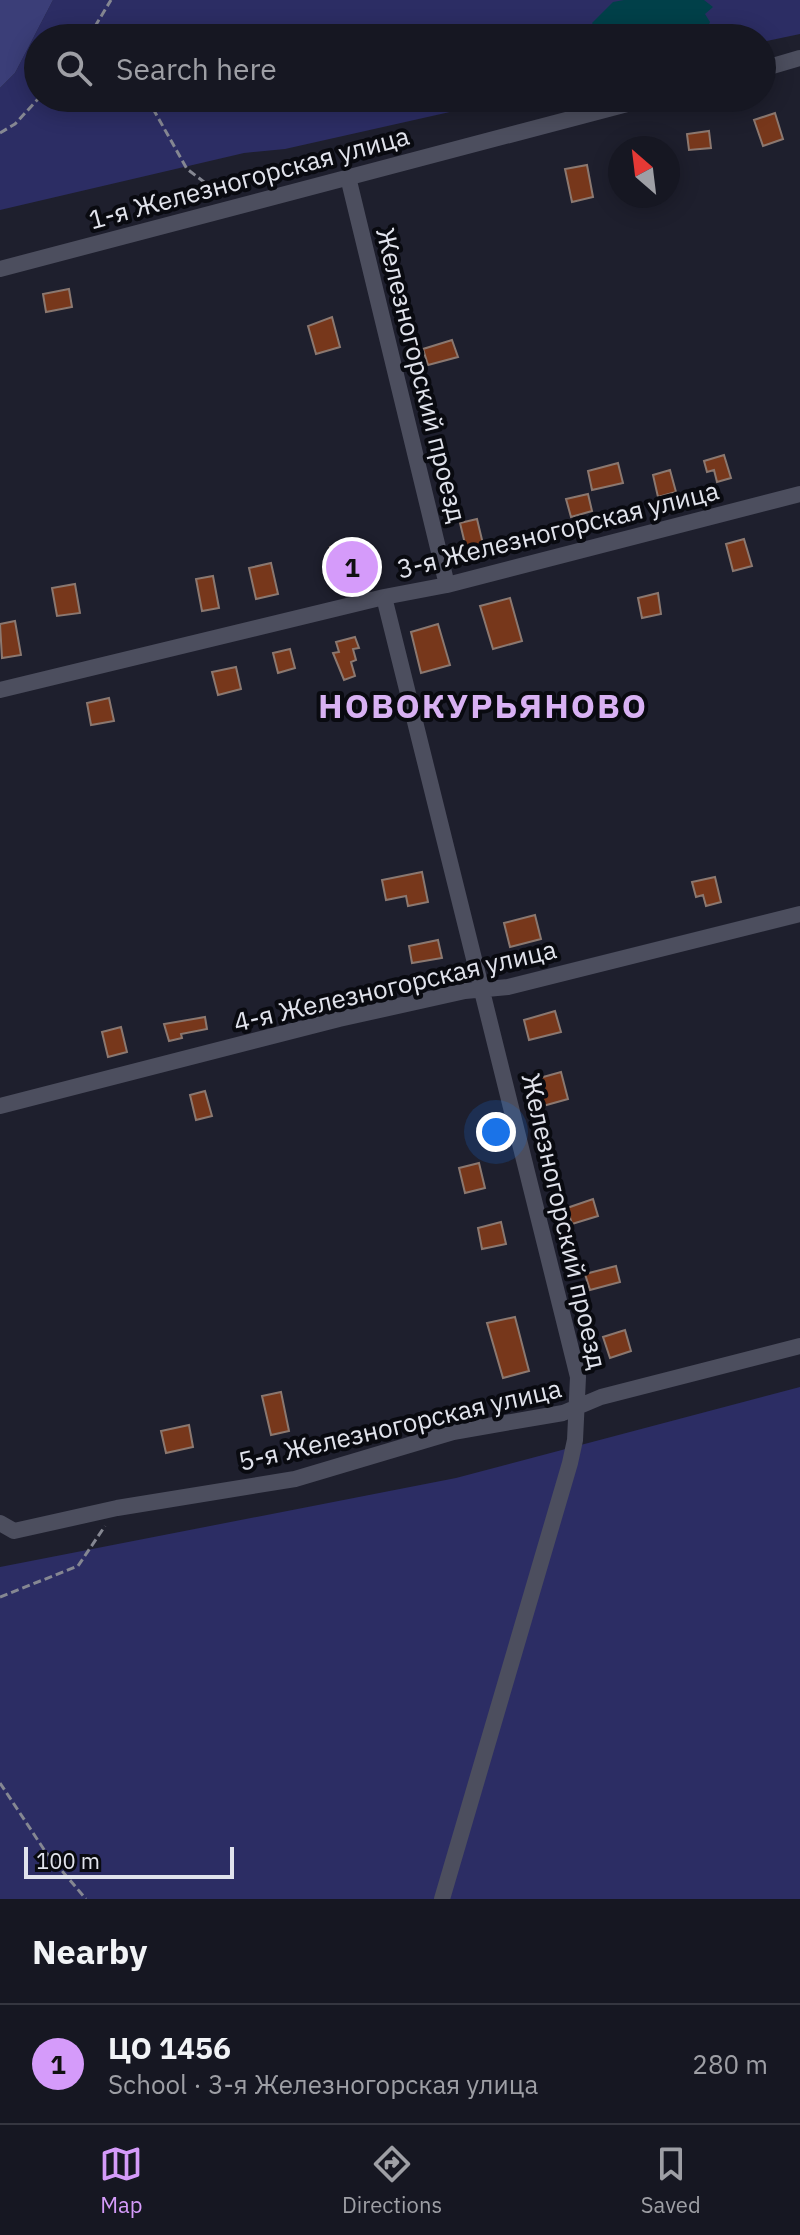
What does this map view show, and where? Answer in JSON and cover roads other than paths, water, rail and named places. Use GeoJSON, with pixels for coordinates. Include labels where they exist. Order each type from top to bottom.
{"type":"FeatureCollection","features":[{"type":"Feature","properties":{"kind":"street"},"geometry":{"type":"LineString","coordinates":[[776,65],[800,58]]}},
{"type":"Feature","properties":{"kind":"street","name":"1-я Железногорская улица"},"geometry":{"type":"LineString","coordinates":[[0,269],[596,112]]}},
{"type":"Feature","properties":{"kind":"street","name":"Железногорский проезд"},"geometry":{"type":"LineString","coordinates":[[348,177],[447,585]]}},
{"type":"Feature","properties":{"kind":"street","name":"3-я Железногорская улица"},"geometry":{"type":"LineString","coordinates":[[0,690],[384,597],[447,585],[800,494]]}},
{"type":"Feature","properties":{"kind":"street","name":"Железногорский проезд"},"geometry":{"type":"LineString","coordinates":[[384,597],[578,1377],[573,1452],[529,1611],[442,1899]]}},
{"type":"Feature","properties":{"kind":"street","name":"4-я Железногорская улица"},"geometry":{"type":"LineString","coordinates":[[0,1106],[352,1016],[465,991],[483,991],[800,914]]}},
{"type":"Feature","properties":{"kind":"street","name":"5-я Железногорская улица"},"geometry":{"type":"LineString","coordinates":[[3,1526],[14,1531],[117,1508],[295,1479],[453,1432],[577,1409],[601,1397],[800,1346]]}},
{"type":"Feature","properties":{"kind":"place","name":"ЦО 1456"},"geometry":{"type":"Point","coordinates":[352,567]}},
{"type":"Feature","properties":{"kind":"district","name":"НОВОКУРЬЯНОВО"},"geometry":{"type":"Point","coordinates":[483,706]}}]}
